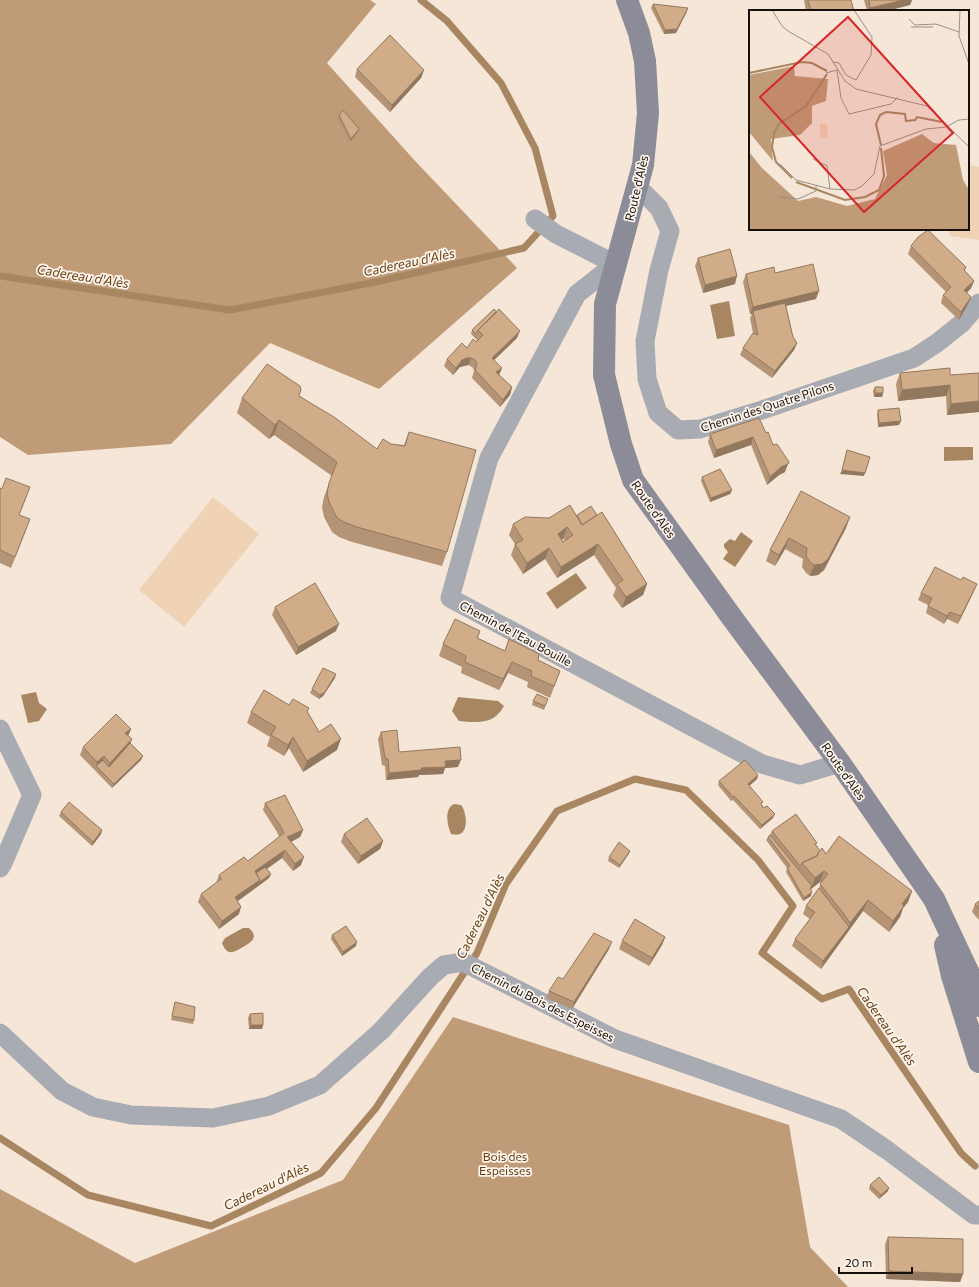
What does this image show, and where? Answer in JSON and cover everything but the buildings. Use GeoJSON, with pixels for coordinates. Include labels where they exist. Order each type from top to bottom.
{"type":"FeatureCollection","features":[{"type":"Feature","properties":{"kind":"main road","name":"Route d'Alès"},"geometry":{"type":"LineString","coordinates":[[628,0],[639,33],[645,61],[648,113],[644,165],[605,304],[604,375],[621,444],[633,480],[733,619],[840,763],[934,899],[972,980],[979,1006]]}},
{"type":"Feature","properties":{"kind":"main road","name":"Route d'Alès"},"geometry":{"type":"LineString","coordinates":[[934,899],[952,976],[979,1062]]}},
{"type":"Feature","properties":{"kind":"street","name":"Chemin des Quatre Pilons"},"geometry":{"type":"LineString","coordinates":[[638,187],[659,208],[670,231],[659,270],[645,341],[647,379],[658,413],[678,430],[700,429],[762,410],[914,358],[937,343],[962,323],[979,302]]}},
{"type":"Feature","properties":{"kind":"street"},"geometry":{"type":"LineString","coordinates":[[535,219],[556,234],[615,264]]}},
{"type":"Feature","properties":{"kind":"street","name":"Chemin de l'Eau Bouille"},"geometry":{"type":"LineString","coordinates":[[615,264],[577,294],[489,458],[450,598],[762,764],[800,775],[840,763]]}},
{"type":"Feature","properties":{"kind":"street"},"geometry":{"type":"LineString","coordinates":[[0,728],[32,795],[4,863],[0,868]]}},
{"type":"Feature","properties":{"kind":"street","name":"Chemin du Bois des Espeisses"},"geometry":{"type":"LineString","coordinates":[[0,1033],[62,1090],[93,1107],[131,1116],[213,1118],[269,1106],[320,1085],[381,1031],[430,977],[444,965],[463,962],[615,1039],[841,1119],[887,1150],[974,1215],[979,1215]]}},
{"type":"Feature","properties":{"kind":"shaded area"},"geometry":{"type":"Polygon","coordinates":[[[969,165],[979,167],[979,240],[949,236],[950,230],[969,230],[969,165]]]}},
{"type":"Feature","properties":{"kind":"shaded area"},"geometry":{"type":"Polygon","coordinates":[[[729,301],[735,336],[717,339],[710,305],[729,301]]]}},
{"type":"Feature","properties":{"kind":"shaded area"},"geometry":{"type":"Polygon","coordinates":[[[944,447],[973,447],[973,460],[944,461],[944,447]]]}},
{"type":"Feature","properties":{"kind":"shaded area"},"geometry":{"type":"Polygon","coordinates":[[[213,497],[259,534],[184,627],[139,590],[213,497]]]}},
{"type":"Feature","properties":{"kind":"shaded area"},"geometry":{"type":"Polygon","coordinates":[[[741,532],[753,541],[735,567],[723,559],[728,552],[724,547],[724,544],[730,539],[735,541],[741,532]]]}},
{"type":"Feature","properties":{"kind":"shaded area"},"geometry":{"type":"Polygon","coordinates":[[[576,573],[587,588],[557,609],[546,593],[576,573]]]}},
{"type":"Feature","properties":{"kind":"shaded area"},"geometry":{"type":"Polygon","coordinates":[[[36,692],[39,703],[47,709],[39,721],[28,723],[21,695],[36,692]]]}},
{"type":"Feature","properties":{"kind":"shaded area"},"geometry":{"type":"Polygon","coordinates":[[[458,697],[498,701],[504,706],[492,719],[478,722],[459,721],[452,711],[458,697]]]}},
{"type":"Feature","properties":{"kind":"shaded area"},"geometry":{"type":"Polygon","coordinates":[[[454,804],[461,805],[466,818],[465,829],[458,835],[451,834],[448,826],[448,813],[451,806],[454,804]]]}},
{"type":"Feature","properties":{"kind":"shaded area"},"geometry":{"type":"Polygon","coordinates":[[[243,928],[249,928],[252,931],[254,934],[253,939],[236,951],[228,952],[222,943],[225,938],[243,928]]]}},
{"type":"Feature","properties":{"kind":"green space"},"geometry":{"type":"Polygon","coordinates":[[[0,0],[370,0],[376,4],[327,63],[417,163],[517,268],[379,389],[270,343],[171,444],[28,455],[0,437],[0,0]]]}},
{"type":"Feature","properties":{"kind":"green space","name":"Bois des Espeisses"},"geometry":{"type":"Polygon","coordinates":[[[453,1017],[789,1125],[810,1247],[848,1287],[0,1287],[0,1189],[135,1263],[343,1180],[453,1017]]]}},
{"type":"Feature","properties":{"kind":"waterway","name":"Cadereau d'Alès"},"geometry":{"type":"LineString","coordinates":[[0,276],[230,310],[376,282],[524,248],[553,216],[535,148],[501,83],[447,21],[421,0]]}},
{"type":"Feature","properties":{"kind":"waterway","name":"Cadereau d'Alès"},"geometry":{"type":"LineString","coordinates":[[0,1138],[88,1195],[211,1226],[321,1173],[376,1108],[477,953],[506,884],[557,811],[635,779],[686,790],[758,860],[793,906],[762,953],[822,999],[849,989],[961,1153],[975,1166]]}}]}
